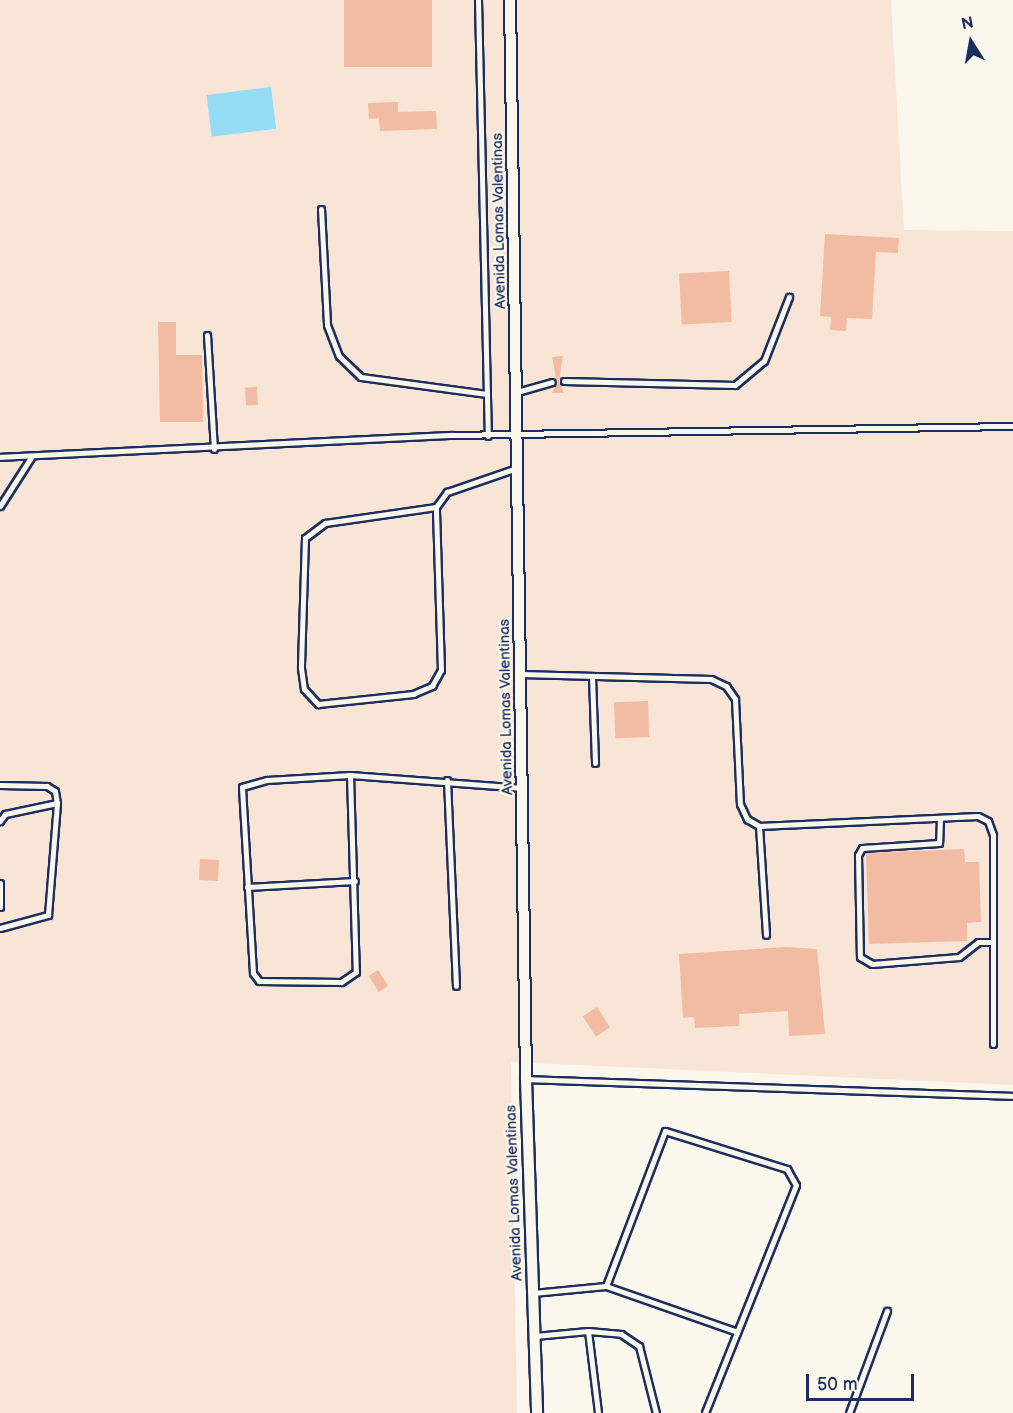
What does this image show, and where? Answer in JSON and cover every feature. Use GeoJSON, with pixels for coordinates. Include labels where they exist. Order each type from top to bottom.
{"type":"FeatureCollection","features":[{"type":"Feature","properties":{"kind":"street","name":"Avenida Lomas Valentinas"},"geometry":{"type":"LineString","coordinates":[[510,0],[523,788],[525,1079],[537,1413]]}},
{"type":"Feature","properties":{"kind":"lane"},"geometry":{"type":"LineString","coordinates":[[478,0],[488,436]]}},
{"type":"Feature","properties":{"kind":"lane"},"geometry":{"type":"LineString","coordinates":[[321,209],[327,325],[339,356],[361,377],[487,394]]}},
{"type":"Feature","properties":{"kind":"lane"},"geometry":{"type":"LineString","coordinates":[[564,381],[735,385],[764,361],[789,297]]}},
{"type":"Feature","properties":{"kind":"lane"},"geometry":{"type":"LineString","coordinates":[[207,335],[214,449]]}},
{"type":"Feature","properties":{"kind":"lane"},"geometry":{"type":"LineString","coordinates":[[517,392],[552,382]]}},
{"type":"Feature","properties":{"kind":"lane"},"geometry":{"type":"LineString","coordinates":[[0,457],[488,436],[1013,426]]}},
{"type":"Feature","properties":{"kind":"lane"},"geometry":{"type":"LineString","coordinates":[[0,506],[32,456]]}},
{"type":"Feature","properties":{"kind":"lane"},"geometry":{"type":"LineString","coordinates":[[435,507],[325,523],[305,538],[301,668],[304,689],[318,704],[412,694],[432,686],[441,670],[435,507],[447,492],[517,468]]}},
{"type":"Feature","properties":{"kind":"lane"},"geometry":{"type":"LineString","coordinates":[[520,674],[711,679],[726,686],[735,699],[740,804],[747,819],[759,826],[978,816],[988,821],[993,835],[993,1044]]}},
{"type":"Feature","properties":{"kind":"lane"},"geometry":{"type":"LineString","coordinates":[[592,676],[595,763]]}},
{"type":"Feature","properties":{"kind":"lane"},"geometry":{"type":"LineString","coordinates":[[350,775],[359,957],[356,972],[341,982],[256,979],[247,887],[242,787],[267,780],[350,775],[447,780],[523,788]]}},
{"type":"Feature","properties":{"kind":"lane"},"geometry":{"type":"LineString","coordinates":[[447,780],[456,986]]}},
{"type":"Feature","properties":{"kind":"lane"},"geometry":{"type":"LineString","coordinates":[[0,785],[47,786],[55,791],[57,803],[48,915],[0,928]]}},
{"type":"Feature","properties":{"kind":"lane"},"geometry":{"type":"LineString","coordinates":[[0,821],[5,814],[57,803]]}},
{"type":"Feature","properties":{"kind":"lane"},"geometry":{"type":"LineString","coordinates":[[940,818],[939,843],[862,849],[858,855],[861,957],[872,964],[959,957],[978,942],[993,942]]}},
{"type":"Feature","properties":{"kind":"lane"},"geometry":{"type":"LineString","coordinates":[[759,826],[766,935]]}},
{"type":"Feature","properties":{"kind":"lane"},"geometry":{"type":"LineString","coordinates":[[247,887],[355,881]]}},
{"type":"Feature","properties":{"kind":"lane"},"geometry":{"type":"LineString","coordinates":[[0,883],[0,907]]}},
{"type":"Feature","properties":{"kind":"lane"},"geometry":{"type":"LineString","coordinates":[[525,1079],[1013,1096]]}},
{"type":"Feature","properties":{"kind":"lane"},"geometry":{"type":"LineString","coordinates":[[606,1286],[665,1131],[787,1168],[796,1185],[705,1413]]}},
{"type":"Feature","properties":{"kind":"lane"},"geometry":{"type":"LineString","coordinates":[[533,1293],[606,1286],[737,1332]]}},
{"type":"Feature","properties":{"kind":"lane"},"geometry":{"type":"LineString","coordinates":[[849,1413],[887,1311]]}},
{"type":"Feature","properties":{"kind":"lane"},"geometry":{"type":"LineString","coordinates":[[535,1336],[588,1331],[621,1334],[639,1346],[656,1413]]}},
{"type":"Feature","properties":{"kind":"lane"},"geometry":{"type":"LineString","coordinates":[[588,1331],[598,1413]]}},
{"type":"Feature","properties":{"kind":"shaded area"},"geometry":{"type":"Polygon","coordinates":[[[0,0],[891,0],[904,230],[1013,231],[1013,1085],[511,1062],[517,1413],[0,1413],[0,0]]]}},
{"type":"Feature","properties":{"kind":"water"},"geometry":{"type":"Polygon","coordinates":[[[271,87],[276,129],[212,137],[206,95],[271,87]]]}},
{"type":"Feature","properties":{"kind":"building"},"geometry":{"type":"Polygon","coordinates":[[[344,0],[432,0],[432,67],[344,67],[344,0]]]}},
{"type":"Feature","properties":{"kind":"building"},"geometry":{"type":"Polygon","coordinates":[[[398,102],[398,112],[436,111],[437,129],[380,131],[379,118],[369,119],[368,103],[398,102]]]}},
{"type":"Feature","properties":{"kind":"building"},"geometry":{"type":"Polygon","coordinates":[[[825,234],[899,238],[898,253],[876,252],[872,319],[847,318],[846,331],[830,330],[831,317],[820,316],[825,234]]]}},
{"type":"Feature","properties":{"kind":"building"},"geometry":{"type":"Polygon","coordinates":[[[729,271],[732,322],[682,325],[679,274],[729,271]]]}},
{"type":"Feature","properties":{"kind":"building"},"geometry":{"type":"Polygon","coordinates":[[[158,322],[176,322],[176,355],[202,355],[203,422],[160,422],[158,322]]]}},
{"type":"Feature","properties":{"kind":"building"},"geometry":{"type":"Polygon","coordinates":[[[563,356],[559,381],[564,393],[552,393],[557,383],[552,357],[563,356]]]}},
{"type":"Feature","properties":{"kind":"building"},"geometry":{"type":"Polygon","coordinates":[[[257,387],[258,405],[246,406],[245,388],[257,387]]]}},
{"type":"Feature","properties":{"kind":"building"},"geometry":{"type":"Polygon","coordinates":[[[648,701],[649,737],[615,738],[614,702],[648,701]]]}},
{"type":"Feature","properties":{"kind":"building"},"geometry":{"type":"Polygon","coordinates":[[[964,849],[965,862],[979,862],[981,922],[967,923],[967,941],[869,944],[866,853],[964,849]]]}},
{"type":"Feature","properties":{"kind":"building"},"geometry":{"type":"Polygon","coordinates":[[[200,859],[219,860],[218,881],[199,880],[200,859]]]}},
{"type":"Feature","properties":{"kind":"building"},"geometry":{"type":"Polygon","coordinates":[[[786,947],[817,949],[825,1034],[789,1036],[788,1011],[739,1014],[739,1026],[695,1028],[694,1017],[683,1018],[679,954],[786,947]]]}},
{"type":"Feature","properties":{"kind":"building"},"geometry":{"type":"Polygon","coordinates":[[[378,970],[388,986],[379,992],[369,976],[378,970]]]}},
{"type":"Feature","properties":{"kind":"building"},"geometry":{"type":"Polygon","coordinates":[[[597,1007],[610,1027],[596,1036],[583,1016],[597,1007]]]}}]}
